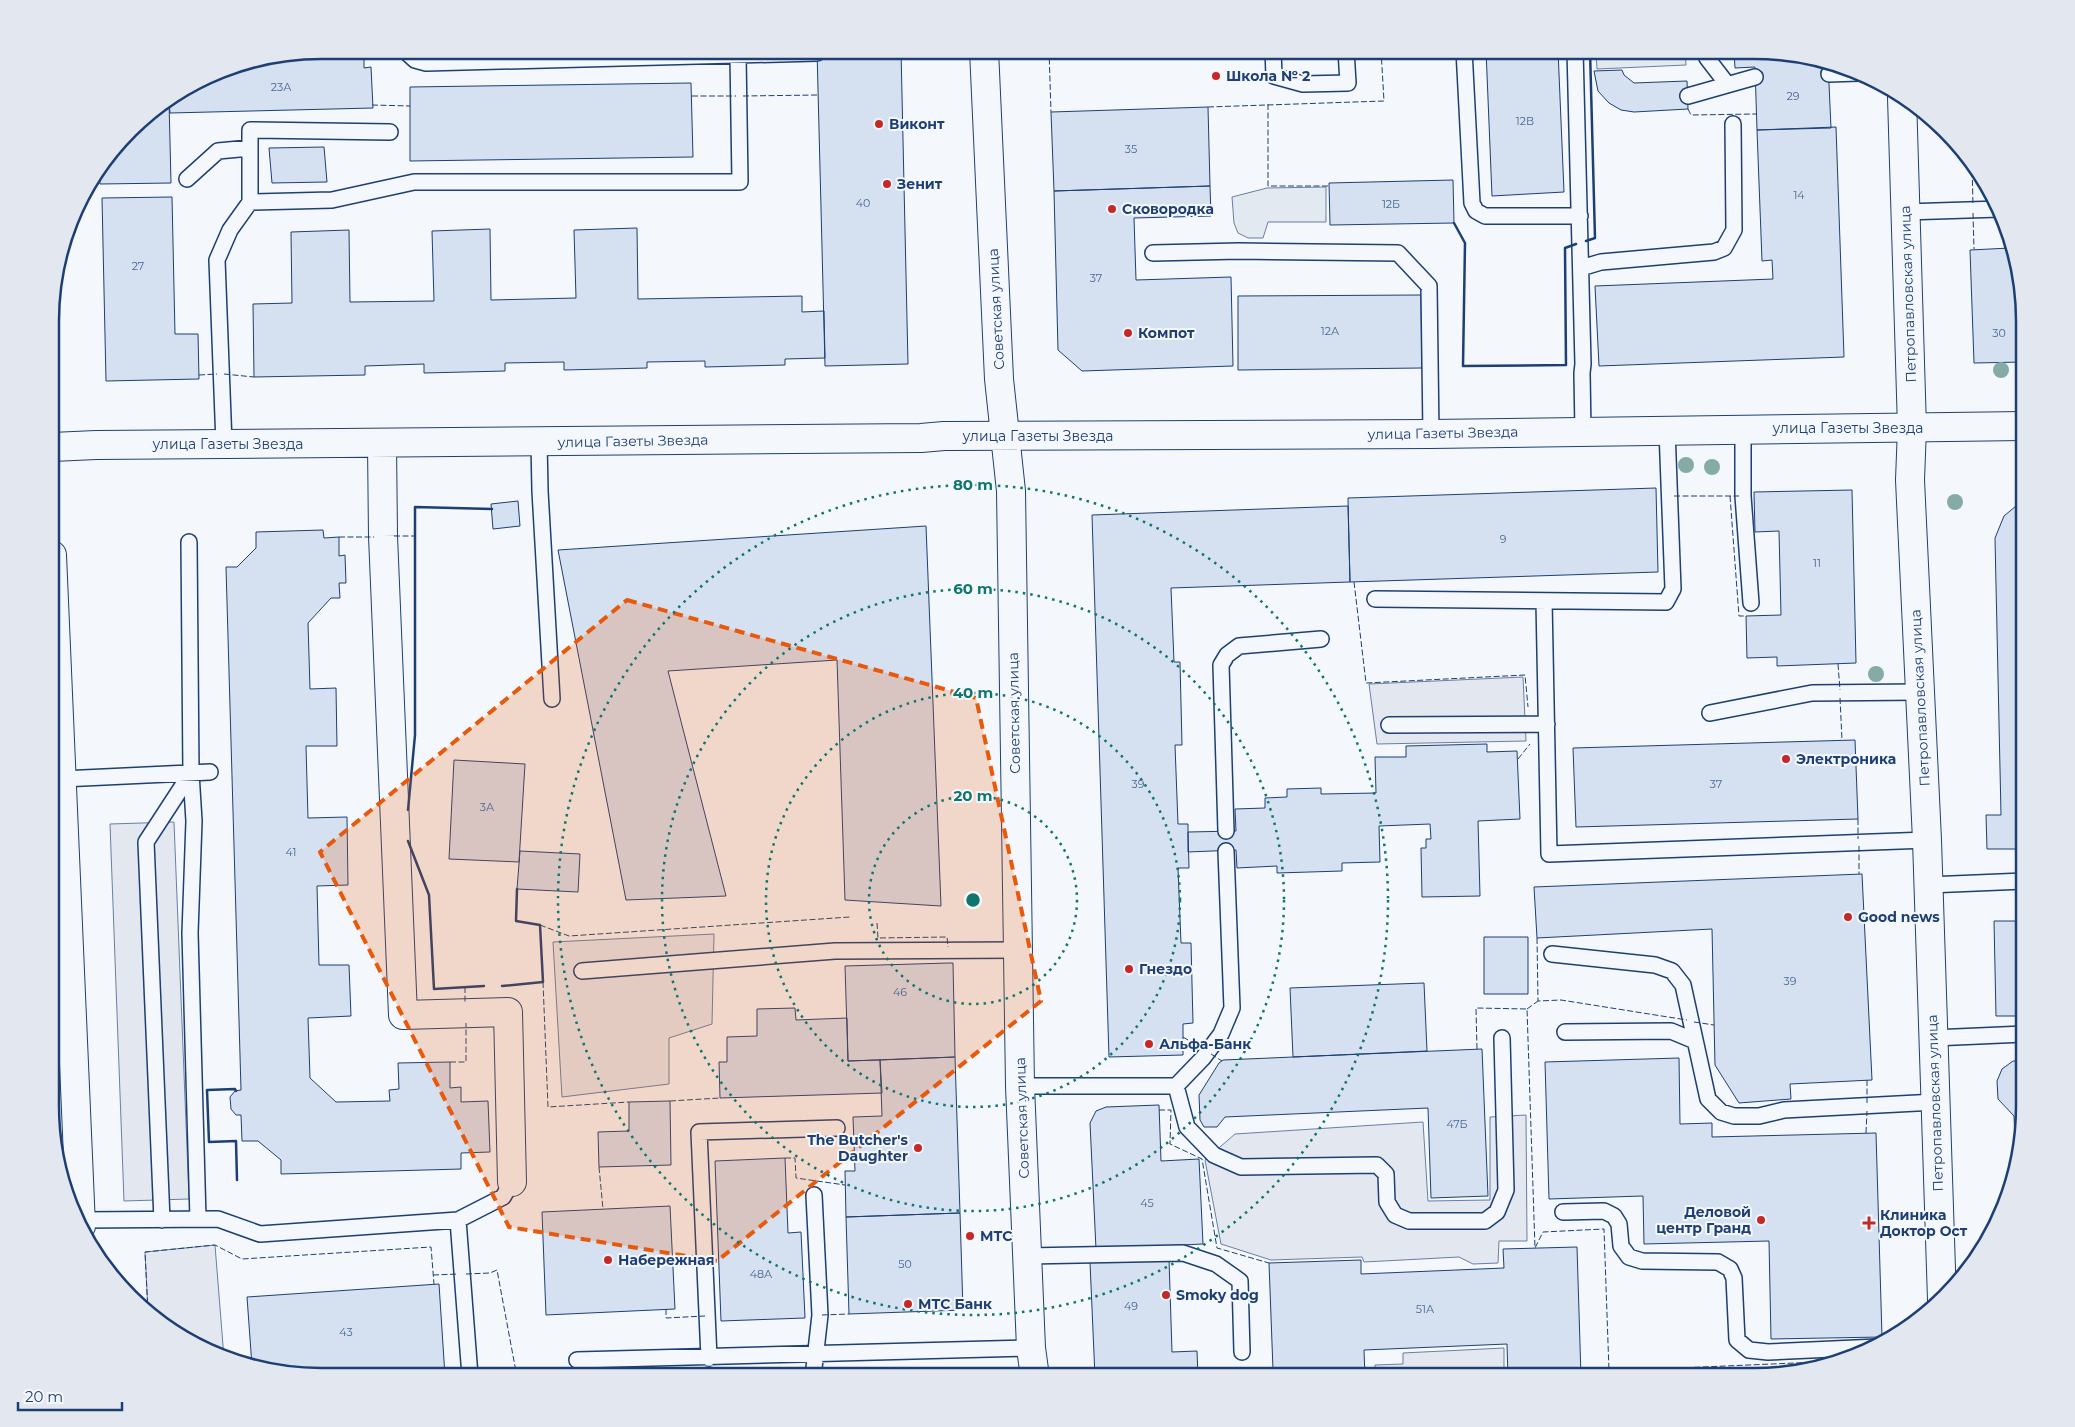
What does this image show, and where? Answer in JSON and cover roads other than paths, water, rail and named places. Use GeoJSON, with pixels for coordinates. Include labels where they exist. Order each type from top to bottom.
{"type":"FeatureCollection","features":[{"type":"Feature","properties":{"kind":"street","name":"Советская улица"},"geometry":{"type":"LineString","coordinates":[[984,59],[1000,379],[1010,491],[1020,1086],[1031,1348],[1034,1368]]}},
{"type":"Feature","properties":{"kind":"street","name":"Петропавловская улица"},"geometry":{"type":"LineString","coordinates":[[1902,105],[1912,428],[1910,480],[1927,840],[1942,1290]]}},
{"type":"Feature","properties":{"kind":"street","name":"улица Газеты Звезда"},"geometry":{"type":"LineString","coordinates":[[59,447],[1005,436],[1431,434],[2016,426]]}},
{"type":"Feature","properties":{"kind":"street"},"geometry":{"type":"LineString","coordinates":[[382,444],[403,1015],[508,1012],[512,1182]]}},
{"type":"Feature","properties":{"kind":"street"},"geometry":{"type":"LineString","coordinates":[[59,712],[80,1210]]}},
{"type":"Feature","properties":{"kind":"lane"},"geometry":{"type":"LineString","coordinates":[[414,59],[426,63],[509,59]]}},
{"type":"Feature","properties":{"kind":"lane"},"geometry":{"type":"LineString","coordinates":[[250,202],[332,200],[414,182],[740,182],[738,59]]}},
{"type":"Feature","properties":{"kind":"lane"},"geometry":{"type":"LineString","coordinates":[[1273,59],[1274,76],[1303,84],[1348,83],[1347,59]]}},
{"type":"Feature","properties":{"kind":"lane"},"geometry":{"type":"LineString","coordinates":[[1464,59],[1472,203],[1476,211],[1485,216],[1580,216]]}},
{"type":"Feature","properties":{"kind":"lane"},"geometry":{"type":"LineString","coordinates":[[1575,59],[1583,432]]}},
{"type":"Feature","properties":{"kind":"lane"},"geometry":{"type":"LineString","coordinates":[[1708,59],[1726,84]]}},
{"type":"Feature","properties":{"kind":"lane"},"geometry":{"type":"LineString","coordinates":[[1829,74],[1842,74]]}},
{"type":"Feature","properties":{"kind":"lane"},"geometry":{"type":"LineString","coordinates":[[1688,96],[1755,77]]}},
{"type":"Feature","properties":{"kind":"lane"},"geometry":{"type":"LineString","coordinates":[[1581,268],[1601,262],[1714,252],[1724,248],[1734,230],[1733,124]]}},
{"type":"Feature","properties":{"kind":"lane"},"geometry":{"type":"LineString","coordinates":[[224,444],[217,260],[230,230],[250,202],[250,130],[390,132]]}},
{"type":"Feature","properties":{"kind":"lane"},"geometry":{"type":"LineString","coordinates":[[187,179],[218,151],[250,148]]}},
{"type":"Feature","properties":{"kind":"lane"},"geometry":{"type":"LineString","coordinates":[[1906,212],[1991,209]]}},
{"type":"Feature","properties":{"kind":"lane"},"geometry":{"type":"LineString","coordinates":[[1153,253],[1239,251],[1398,253],[1429,286],[1431,434]]}},
{"type":"Feature","properties":{"kind":"lane"},"geometry":{"type":"LineString","coordinates":[[1743,429],[1743,496],[1751,602]]}},
{"type":"Feature","properties":{"kind":"lane"},"geometry":{"type":"LineString","coordinates":[[1376,599],[1666,602],[1673,589],[1667,430]]}},
{"type":"Feature","properties":{"kind":"lane"},"geometry":{"type":"LineString","coordinates":[[540,442],[540,491],[552,699]]}},
{"type":"Feature","properties":{"kind":"lane"},"geometry":{"type":"LineString","coordinates":[[189,542],[191,773],[194,821],[190,933],[198,1219]]}},
{"type":"Feature","properties":{"kind":"lane"},"geometry":{"type":"LineString","coordinates":[[1544,601],[1550,854],[1927,840]]}},
{"type":"Feature","properties":{"kind":"lane"},"geometry":{"type":"LineString","coordinates":[[1226,831],[1221,665],[1227,655],[1239,646],[1320,640]]}},
{"type":"Feature","properties":{"kind":"lane"},"geometry":{"type":"LineString","coordinates":[[1710,713],[1812,693],[1919,692]]}},
{"type":"Feature","properties":{"kind":"lane"},"geometry":{"type":"LineString","coordinates":[[1389,725],[1547,724]]}},
{"type":"Feature","properties":{"kind":"lane"},"geometry":{"type":"LineString","coordinates":[[62,779],[210,772]]}},
{"type":"Feature","properties":{"kind":"lane"},"geometry":{"type":"LineString","coordinates":[[162,1220],[146,842],[191,773]]}},
{"type":"Feature","properties":{"kind":"lane"},"geometry":{"type":"LineString","coordinates":[[1020,1086],[1078,1084],[1176,1086],[1203,1058],[1221,1034],[1232,1008],[1226,851]]}},
{"type":"Feature","properties":{"kind":"lane"},"geometry":{"type":"LineString","coordinates":[[1928,885],[2016,881]]}},
{"type":"Feature","properties":{"kind":"lane"},"geometry":{"type":"LineString","coordinates":[[582,971],[835,951],[1018,950]]}},
{"type":"Feature","properties":{"kind":"lane"},"geometry":{"type":"LineString","coordinates":[[1552,954],[1655,965],[1672,971],[1683,985],[1708,1099],[1721,1112],[1734,1116],[1759,1116],[1784,1110],[1936,1102]]}},
{"type":"Feature","properties":{"kind":"lane"},"geometry":{"type":"LineString","coordinates":[[1565,1032],[1671,1031],[1695,1041]]}},
{"type":"Feature","properties":{"kind":"lane"},"geometry":{"type":"LineString","coordinates":[[1933,1038],[2016,1034]]}},
{"type":"Feature","properties":{"kind":"lane"},"geometry":{"type":"LineString","coordinates":[[1176,1086],[1188,1127],[1214,1155],[1241,1167],[1378,1165],[1386,1174],[1387,1202],[1395,1216],[1409,1221],[1484,1220],[1496,1212],[1506,1190],[1502,1038]]}},
{"type":"Feature","properties":{"kind":"lane"},"geometry":{"type":"LineString","coordinates":[[709,1358],[699,1132],[837,1128]]}},
{"type":"Feature","properties":{"kind":"lane"},"geometry":{"type":"LineString","coordinates":[[86,1223],[218,1219],[260,1234],[458,1220],[503,1197],[512,1182]]}},
{"type":"Feature","properties":{"kind":"lane"},"geometry":{"type":"LineString","coordinates":[[813,1368],[820,1315],[814,1196]]}},
{"type":"Feature","properties":{"kind":"lane"},"geometry":{"type":"LineString","coordinates":[[1563,1212],[1604,1211],[1614,1216],[1619,1224],[1621,1246],[1629,1257],[1642,1261],[1718,1262],[1730,1269],[1734,1278],[1736,1340],[1749,1350],[1768,1352],[1855,1348]]}},
{"type":"Feature","properties":{"kind":"lane"},"geometry":{"type":"LineString","coordinates":[[458,1220],[469,1368]]}},
{"type":"Feature","properties":{"kind":"lane"},"geometry":{"type":"LineString","coordinates":[[1027,1256],[1183,1253],[1216,1264],[1240,1281],[1242,1352]]}},
{"type":"Feature","properties":{"kind":"lane"},"geometry":{"type":"LineString","coordinates":[[578,1360],[1031,1348]]}},
{"type":"Feature","properties":{"kind":"place","name":"Школа № 2"},"geometry":{"type":"Point","coordinates":[1216,76]}},
{"type":"Feature","properties":{"kind":"place","name":"Виконт"},"geometry":{"type":"Point","coordinates":[879,124]}},
{"type":"Feature","properties":{"kind":"place","name":"Зенит"},"geometry":{"type":"Point","coordinates":[887,184]}},
{"type":"Feature","properties":{"kind":"place","name":"Сковородка"},"geometry":{"type":"Point","coordinates":[1112,209]}},
{"type":"Feature","properties":{"kind":"place","name":"Компот"},"geometry":{"type":"Point","coordinates":[1128,333]}},
{"type":"Feature","properties":{"kind":"place","name":"Электроника"},"geometry":{"type":"Point","coordinates":[1786,759]}},
{"type":"Feature","properties":{"kind":"place","name":"Good news"},"geometry":{"type":"Point","coordinates":[1848,917]}},
{"type":"Feature","properties":{"kind":"place","name":"Гнездо"},"geometry":{"type":"Point","coordinates":[1129,969]}},
{"type":"Feature","properties":{"kind":"place","name":"Альфа-Банк"},"geometry":{"type":"Point","coordinates":[1149,1044]}},
{"type":"Feature","properties":{"kind":"place","name":"The Butcher's Daughter"},"geometry":{"type":"Point","coordinates":[918,1148]}},
{"type":"Feature","properties":{"kind":"place","name":"Деловой центр Гранд"},"geometry":{"type":"Point","coordinates":[1761,1220]}},
{"type":"Feature","properties":{"kind":"place","name":"Клиника Доктор Ост"},"geometry":{"type":"Point","coordinates":[1869,1223]}},
{"type":"Feature","properties":{"kind":"place","name":"МТС"},"geometry":{"type":"Point","coordinates":[970,1236]}},
{"type":"Feature","properties":{"kind":"place","name":"Набережная"},"geometry":{"type":"Point","coordinates":[608,1260]}},
{"type":"Feature","properties":{"kind":"place","name":"Smoky dog"},"geometry":{"type":"Point","coordinates":[1166,1295]}},
{"type":"Feature","properties":{"kind":"place","name":"МТС Банк"},"geometry":{"type":"Point","coordinates":[908,1304]}}]}
